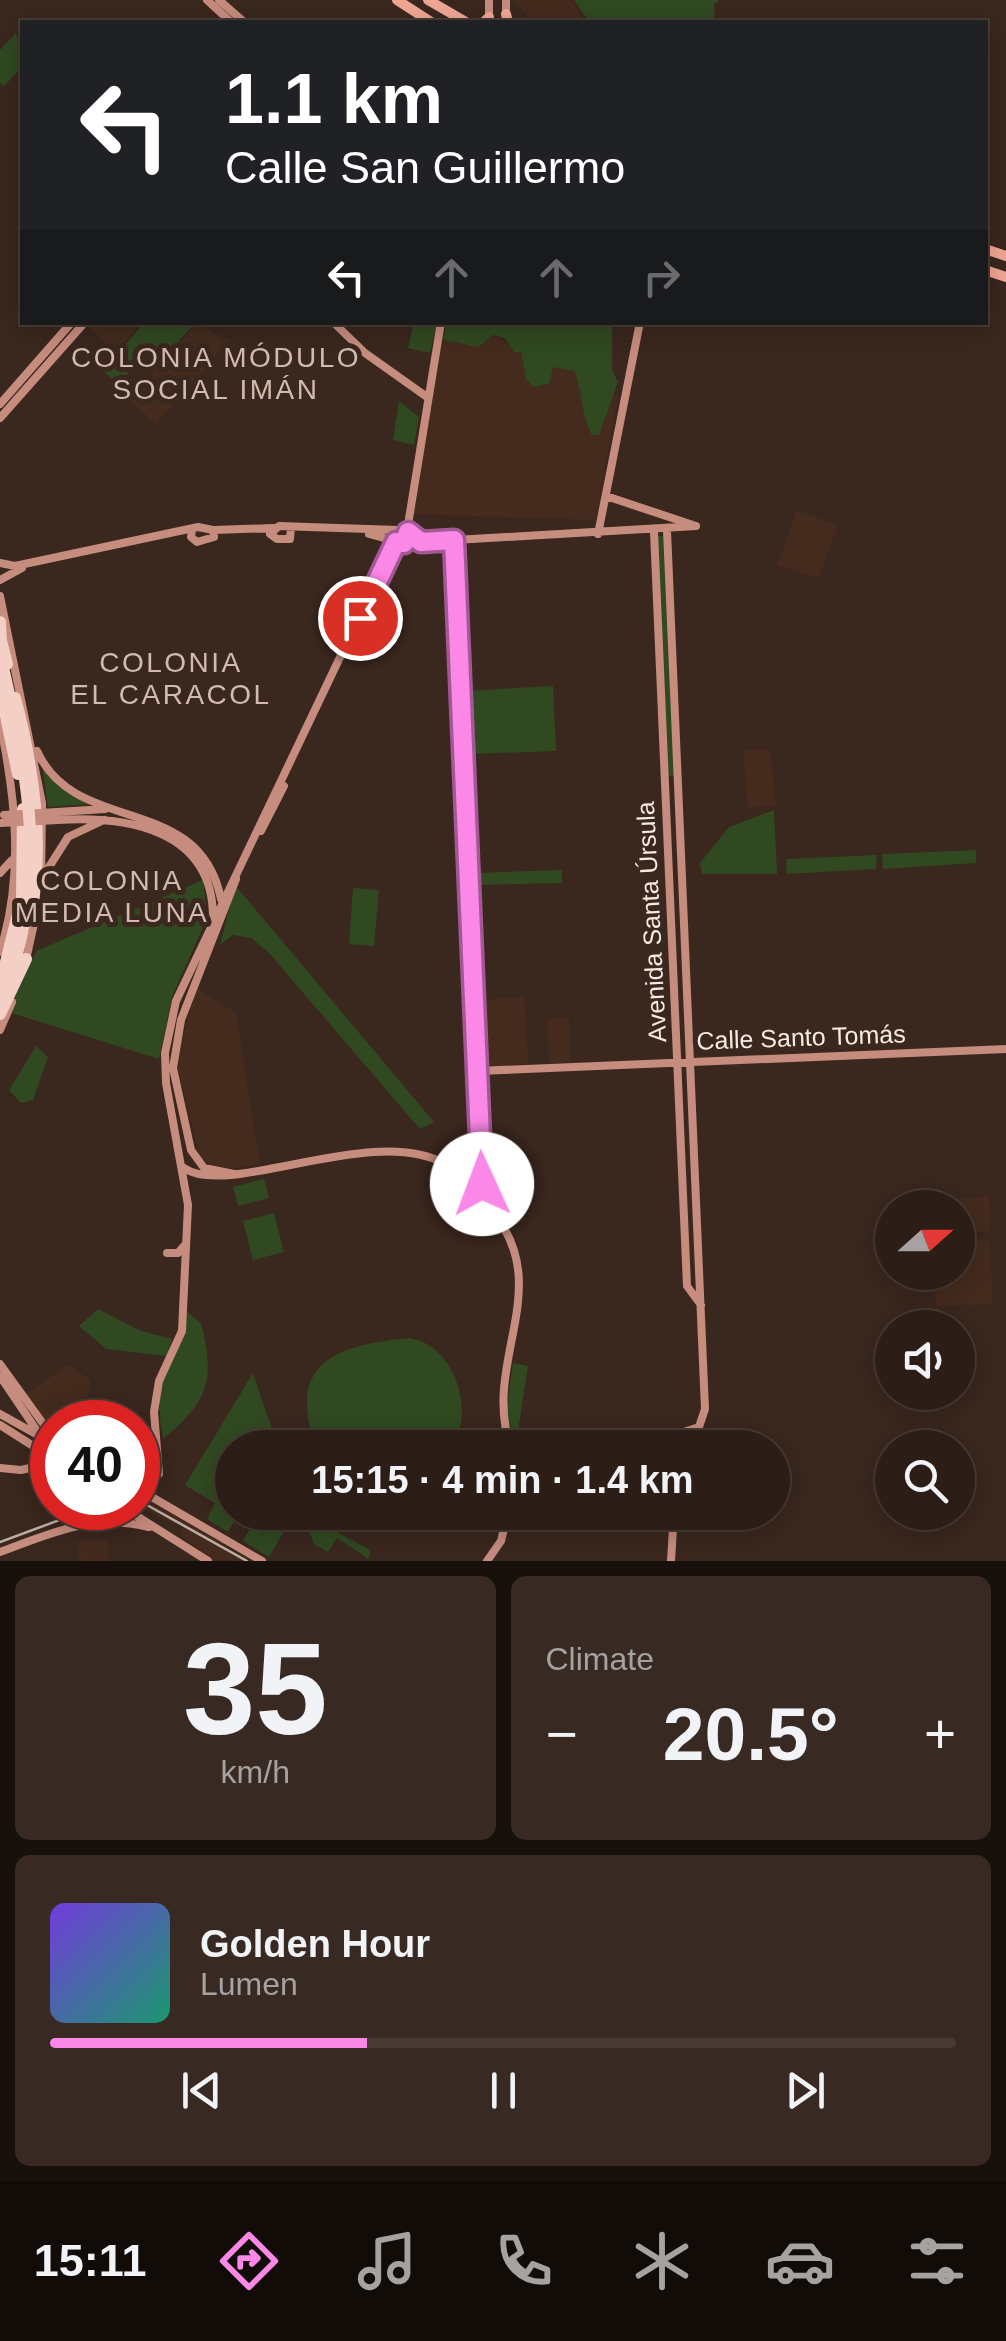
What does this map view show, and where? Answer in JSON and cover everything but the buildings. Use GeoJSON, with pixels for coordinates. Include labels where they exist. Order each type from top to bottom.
{"type":"FeatureCollection","features":[{"type":"Feature","properties":{"kind":"highway"},"geometry":{"type":"LineString","coordinates":[[0,622],[28,748],[38,841],[37,910]]}},
{"type":"Feature","properties":{"kind":"highway"},"geometry":{"type":"LineString","coordinates":[[0,654],[26,773],[33,840],[25,926],[0,1005]]}},
{"type":"Feature","properties":{"kind":"highway"},"geometry":{"type":"LineString","coordinates":[[0,674],[23,777],[28,840],[18,940],[0,994]]}},
{"type":"Feature","properties":{"kind":"highway"},"geometry":{"type":"LineString","coordinates":[[0,688],[19,776],[20,847],[18,919],[0,986]]}},
{"type":"Feature","properties":{"kind":"highway"},"geometry":{"type":"LineString","coordinates":[[0,1014],[26,940],[38,841]]}},
{"type":"Feature","properties":{"kind":"highway"},"geometry":{"type":"LineString","coordinates":[[5,922],[20,847]]}},
{"type":"Feature","properties":{"kind":"highway"},"geometry":{"type":"LineString","coordinates":[[0,1014],[26,959]]}},
{"type":"Feature","properties":{"kind":"main road"},"geometry":{"type":"LineString","coordinates":[[397,0],[425,20]]}},
{"type":"Feature","properties":{"kind":"main road"},"geometry":{"type":"LineString","coordinates":[[428,0],[463,20]]}},
{"type":"Feature","properties":{"kind":"street"},"geometry":{"type":"LineString","coordinates":[[207,0],[235,20]]}},
{"type":"Feature","properties":{"kind":"street"},"geometry":{"type":"LineString","coordinates":[[219,0],[235,20]]}},
{"type":"Feature","properties":{"kind":"street"},"geometry":{"type":"LineString","coordinates":[[506,0],[507,20]]}},
{"type":"Feature","properties":{"kind":"street"},"geometry":{"type":"LineString","coordinates":[[0,404],[69,325]]}},
{"type":"Feature","properties":{"kind":"street"},"geometry":{"type":"LineString","coordinates":[[0,418],[82,325]]}},
{"type":"Feature","properties":{"kind":"street"},"geometry":{"type":"LineString","coordinates":[[336,325],[365,353],[427,398]]}},
{"type":"Feature","properties":{"kind":"street"},"geometry":{"type":"LineString","coordinates":[[156,1400],[159,1381],[178,1345],[188,1205],[165,1053],[176,1001],[399,543],[440,325]]}},
{"type":"Feature","properties":{"kind":"street"},"geometry":{"type":"LineString","coordinates":[[598,534],[639,325]]}},
{"type":"Feature","properties":{"kind":"street"},"geometry":{"type":"LineString","coordinates":[[273,533],[290,539],[378,534],[399,543],[654,532],[696,526],[606,496]]}},
{"type":"Feature","properties":{"kind":"street"},"geometry":{"type":"LineString","coordinates":[[290,539],[291,527]]}},
{"type":"Feature","properties":{"kind":"street"},"geometry":{"type":"LineString","coordinates":[[3,570],[154,540],[273,533],[291,527],[403,531],[421,542]]}},
{"type":"Feature","properties":{"kind":"street","name":"Avenida Santa Úrsula"},"geometry":{"type":"LineString","coordinates":[[667,531],[705,1409],[699,1427],[693,1430]]}},
{"type":"Feature","properties":{"kind":"street","name":"Avenida Santa Úrsula"},"geometry":{"type":"LineString","coordinates":[[654,532],[687,1286],[701,1304]]}},
{"type":"Feature","properties":{"kind":"street"},"geometry":{"type":"LineString","coordinates":[[193,535],[212,535]]}},
{"type":"Feature","properties":{"kind":"street"},"geometry":{"type":"LineString","coordinates":[[454,540],[483,1200]]}},
{"type":"Feature","properties":{"kind":"street"},"geometry":{"type":"LineString","coordinates":[[217,918],[221,898],[399,543]]}},
{"type":"Feature","properties":{"kind":"street"},"geometry":{"type":"LineString","coordinates":[[0,596],[33,742],[42,803],[42,879],[37,910],[26,959],[0,1030]]}},
{"type":"Feature","properties":{"kind":"street"},"geometry":{"type":"LineString","coordinates":[[0,723],[20,847],[0,873]]}},
{"type":"Feature","properties":{"kind":"street"},"geometry":{"type":"LineString","coordinates":[[33,742],[54,779],[80,798],[200,852],[213,873],[221,898]]}},
{"type":"Feature","properties":{"kind":"street"},"geometry":{"type":"LineString","coordinates":[[1,819],[111,813]]}},
{"type":"Feature","properties":{"kind":"street"},"geometry":{"type":"LineString","coordinates":[[42,879],[68,838],[111,813]]}},
{"type":"Feature","properties":{"kind":"street"},"geometry":{"type":"LineString","coordinates":[[176,839],[206,876],[217,918]]}},
{"type":"Feature","properties":{"kind":"street"},"geometry":{"type":"LineString","coordinates":[[213,873],[221,879],[232,878]]}},
{"type":"Feature","properties":{"kind":"street"},"geometry":{"type":"LineString","coordinates":[[0,952],[5,922]]}},
{"type":"Feature","properties":{"kind":"street","name":"Calle Santo Tomás"},"geometry":{"type":"LineString","coordinates":[[477,1071],[1006,1048]]}},
{"type":"Feature","properties":{"kind":"street"},"geometry":{"type":"LineString","coordinates":[[173,1098],[191,1150],[204,1168],[234,1174]]}},
{"type":"Feature","properties":{"kind":"street"},"geometry":{"type":"LineString","coordinates":[[184,1168],[208,1178],[338,1155],[411,1154],[444,1163],[483,1200],[510,1239],[522,1276],[500,1400],[507,1430]]}},
{"type":"Feature","properties":{"kind":"street"},"geometry":{"type":"LineString","coordinates":[[167,1253],[181,1252],[185,1246]]}},
{"type":"Feature","properties":{"kind":"street"},"geometry":{"type":"LineString","coordinates":[[0,1364],[30,1410]]}},
{"type":"Feature","properties":{"kind":"street"},"geometry":{"type":"LineString","coordinates":[[0,1376],[28,1417],[27,1426],[20,1426]]}},
{"type":"Feature","properties":{"kind":"street"},"geometry":{"type":"LineString","coordinates":[[0,1414],[30,1430]]}},
{"type":"Feature","properties":{"kind":"street"},"geometry":{"type":"LineString","coordinates":[[0,1426],[30,1446]]}},
{"type":"Feature","properties":{"kind":"street"},"geometry":{"type":"LineString","coordinates":[[0,1468],[30,1467]]}},
{"type":"Feature","properties":{"kind":"street"},"geometry":{"type":"LineString","coordinates":[[160,1500],[262,1561]]}},
{"type":"Feature","properties":{"kind":"street"},"geometry":{"type":"LineString","coordinates":[[0,1552],[61,1530]]}},
{"type":"Feature","properties":{"kind":"street"},"geometry":{"type":"LineString","coordinates":[[154,1530],[208,1561]]}},
{"type":"Feature","properties":{"kind":"street"},"geometry":{"type":"LineString","coordinates":[[487,1561],[504,1530]]}},
{"type":"Feature","properties":{"kind":"street"},"geometry":{"type":"LineString","coordinates":[[671,1561],[673,1530]]}},
{"type":"Feature","properties":{"kind":"shaded area"},"geometry":{"type":"Polygon","coordinates":[[[513,0],[573,0],[581,20],[531,20],[513,0]]]}},
{"type":"Feature","properties":{"kind":"shaded area"},"geometry":{"type":"Polygon","coordinates":[[[88,325],[140,325],[116,352],[88,325]]]}},
{"type":"Feature","properties":{"kind":"shaded area"},"geometry":{"type":"Polygon","coordinates":[[[195,325],[229,341],[156,424],[129,399],[195,325]]]}},
{"type":"Feature","properties":{"kind":"shaded area"},"geometry":{"type":"Polygon","coordinates":[[[493,335],[521,351],[526,379],[546,387],[553,366],[574,371],[584,395],[586,425],[599,434],[607,393],[618,396],[596,520],[411,514],[443,340],[479,347],[493,335]]]}},
{"type":"Feature","properties":{"kind":"shaded area"},"geometry":{"type":"Polygon","coordinates":[[[797,510],[838,526],[818,579],[777,565],[797,510]]]}},
{"type":"Feature","properties":{"kind":"shaded area"},"geometry":{"type":"Polygon","coordinates":[[[770,749],[776,805],[748,808],[743,751],[770,749]]]}},
{"type":"Feature","properties":{"kind":"shaded area"},"geometry":{"type":"Polygon","coordinates":[[[197,988],[236,1013],[260,1164],[219,1171],[200,1157],[178,1068],[180,1045],[197,988]]]}},
{"type":"Feature","properties":{"kind":"shaded area"},"geometry":{"type":"Polygon","coordinates":[[[524,997],[529,1064],[483,1067],[479,1000],[524,997]]]}},
{"type":"Feature","properties":{"kind":"shaded area"},"geometry":{"type":"Polygon","coordinates":[[[569,1018],[571,1062],[549,1064],[547,1019],[569,1018]]]}},
{"type":"Feature","properties":{"kind":"shaded area"},"geometry":{"type":"Polygon","coordinates":[[[989,1197],[990,1231],[975,1232],[975,1198],[989,1197]]]}},
{"type":"Feature","properties":{"kind":"shaded area"},"geometry":{"type":"Polygon","coordinates":[[[975,1239],[990,1239],[993,1304],[936,1306],[935,1290],[975,1290],[975,1239]]]}},
{"type":"Feature","properties":{"kind":"shaded area"},"geometry":{"type":"Polygon","coordinates":[[[69,1364],[90,1380],[86,1400],[30,1401],[25,1395],[69,1364]]]}},
{"type":"Feature","properties":{"kind":"shaded area"},"geometry":{"type":"Polygon","coordinates":[[[160,1505],[250,1561],[213,1560],[181,1535],[184,1528],[160,1517],[160,1505]]]}},
{"type":"Feature","properties":{"kind":"shaded area"},"geometry":{"type":"Polygon","coordinates":[[[108,1539],[108,1561],[79,1561],[79,1540],[108,1539]]]}},
{"type":"Feature","properties":{"kind":"green space"},"geometry":{"type":"Polygon","coordinates":[[[574,0],[719,1],[714,4],[715,20],[586,18],[574,0]]]}},
{"type":"Feature","properties":{"kind":"green space"},"geometry":{"type":"Polygon","coordinates":[[[16,33],[20,69],[4,86],[0,82],[0,50],[16,33]]]}},
{"type":"Feature","properties":{"kind":"green space"},"geometry":{"type":"Polygon","coordinates":[[[142,325],[193,325],[166,355],[151,346],[118,385],[103,370],[142,325]]]}},
{"type":"Feature","properties":{"kind":"green space"},"geometry":{"type":"Polygon","coordinates":[[[413,325],[437,325],[430,353],[408,348],[413,325]]]}},
{"type":"Feature","properties":{"kind":"green space"},"geometry":{"type":"Polygon","coordinates":[[[446,325],[612,325],[612,370],[618,382],[599,435],[592,435],[588,428],[574,371],[553,367],[549,384],[533,387],[526,379],[521,352],[514,352],[505,338],[493,335],[479,347],[443,340],[446,325]]]}},
{"type":"Feature","properties":{"kind":"green space"},"geometry":{"type":"Polygon","coordinates":[[[399,401],[419,417],[414,445],[393,440],[399,401]]]}},
{"type":"Feature","properties":{"kind":"green space"},"geometry":{"type":"Polygon","coordinates":[[[657,536],[663,536],[674,776],[668,776],[657,536]]]}},
{"type":"Feature","properties":{"kind":"green space"},"geometry":{"type":"Polygon","coordinates":[[[553,686],[556,751],[469,754],[466,691],[553,686]]]}},
{"type":"Feature","properties":{"kind":"green space"},"geometry":{"type":"Polygon","coordinates":[[[42,765],[56,784],[92,804],[48,807],[42,765]]]}},
{"type":"Feature","properties":{"kind":"green space"},"geometry":{"type":"Polygon","coordinates":[[[774,810],[777,874],[702,874],[700,863],[729,827],[774,810]]]}},
{"type":"Feature","properties":{"kind":"green space"},"geometry":{"type":"Polygon","coordinates":[[[976,850],[976,863],[883,869],[882,854],[976,850]]]}},
{"type":"Feature","properties":{"kind":"green space"},"geometry":{"type":"Polygon","coordinates":[[[877,855],[876,869],[787,874],[786,859],[877,855]]]}},
{"type":"Feature","properties":{"kind":"green space"},"geometry":{"type":"Polygon","coordinates":[[[562,870],[562,883],[472,885],[472,873],[562,870]]]}},
{"type":"Feature","properties":{"kind":"green space"},"geometry":{"type":"Polygon","coordinates":[[[203,880],[207,918],[172,997],[159,1059],[8,1012],[36,951],[203,880]]]}},
{"type":"Feature","properties":{"kind":"green space"},"geometry":{"type":"Polygon","coordinates":[[[235,885],[434,1122],[420,1129],[269,953],[251,938],[233,935],[220,945],[235,885]]]}},
{"type":"Feature","properties":{"kind":"green space"},"geometry":{"type":"Polygon","coordinates":[[[353,888],[379,890],[374,946],[349,944],[353,888]]]}},
{"type":"Feature","properties":{"kind":"green space"},"geometry":{"type":"Polygon","coordinates":[[[36,1046],[48,1057],[33,1100],[21,1103],[9,1090],[36,1046]]]}},
{"type":"Feature","properties":{"kind":"green space"},"geometry":{"type":"Polygon","coordinates":[[[264,1179],[269,1198],[238,1206],[233,1187],[264,1179]]]}},
{"type":"Feature","properties":{"kind":"green space"},"geometry":{"type":"Polygon","coordinates":[[[274,1213],[284,1252],[253,1260],[243,1221],[274,1213]]]}},
{"type":"Feature","properties":{"kind":"green space"},"geometry":{"type":"Polygon","coordinates":[[[98,1309],[141,1331],[172,1339],[166,1356],[106,1349],[79,1326],[98,1309]]]}},
{"type":"Feature","properties":{"kind":"green space"},"geometry":{"type":"Polygon","coordinates":[[[184,1309],[201,1323],[208,1360],[205,1388],[190,1413],[163,1439],[160,1391],[184,1321],[184,1309]]]}},
{"type":"Feature","properties":{"kind":"green space"},"geometry":{"type":"Polygon","coordinates":[[[409,1338],[438,1353],[449,1366],[461,1398],[459,1430],[311,1430],[307,1396],[312,1378],[323,1364],[359,1346],[409,1338]]]}},
{"type":"Feature","properties":{"kind":"green space"},"geometry":{"type":"Polygon","coordinates":[[[513,1363],[528,1366],[518,1430],[512,1430],[506,1412],[513,1363]]]}},
{"type":"Feature","properties":{"kind":"green space"},"geometry":{"type":"Polygon","coordinates":[[[253,1373],[272,1430],[218,1430],[253,1373]]]}},
{"type":"Feature","properties":{"kind":"green space"},"geometry":{"type":"Polygon","coordinates":[[[215,1436],[215,1503],[185,1485],[215,1436]]]}},
{"type":"Feature","properties":{"kind":"green space"},"geometry":{"type":"Polygon","coordinates":[[[215,1503],[215,1524],[207,1519],[215,1503]]]}},
{"type":"Feature","properties":{"kind":"green space"},"geometry":{"type":"Polygon","coordinates":[[[249,1530],[284,1531],[269,1557],[243,1541],[249,1530]]]}},
{"type":"Feature","properties":{"kind":"green space"},"geometry":{"type":"Polygon","coordinates":[[[309,1530],[333,1530],[370,1550],[369,1559],[337,1538],[328,1552],[314,1544],[309,1530]]]}},
{"type":"Feature","properties":{"kind":"tram line"},"geometry":{"type":"LineString","coordinates":[[160,1512],[247,1561]]}},
{"type":"Feature","properties":{"kind":"tram line"},"geometry":{"type":"LineString","coordinates":[[0,1542],[32,1530]]}},
{"type":"Feature","properties":{"kind":"district","name":"COLONIA MÓDULO SOCIAL IMÁN"},"geometry":{"type":"Point","coordinates":[216,373]}},
{"type":"Feature","properties":{"kind":"district","name":"COLONIA EL CARACOL"},"geometry":{"type":"Point","coordinates":[171,678]}},
{"type":"Feature","properties":{"kind":"district","name":"COLONIA MEDIA LUNA"},"geometry":{"type":"Point","coordinates":[112,896]}},
{"type":"Feature","properties":{"kind":"route"},"geometry":{"type":"LineString","coordinates":[[360,618],[396,542],[404,543],[408,532],[421,542],[454,540],[467,757],[482,1184]]}}]}
